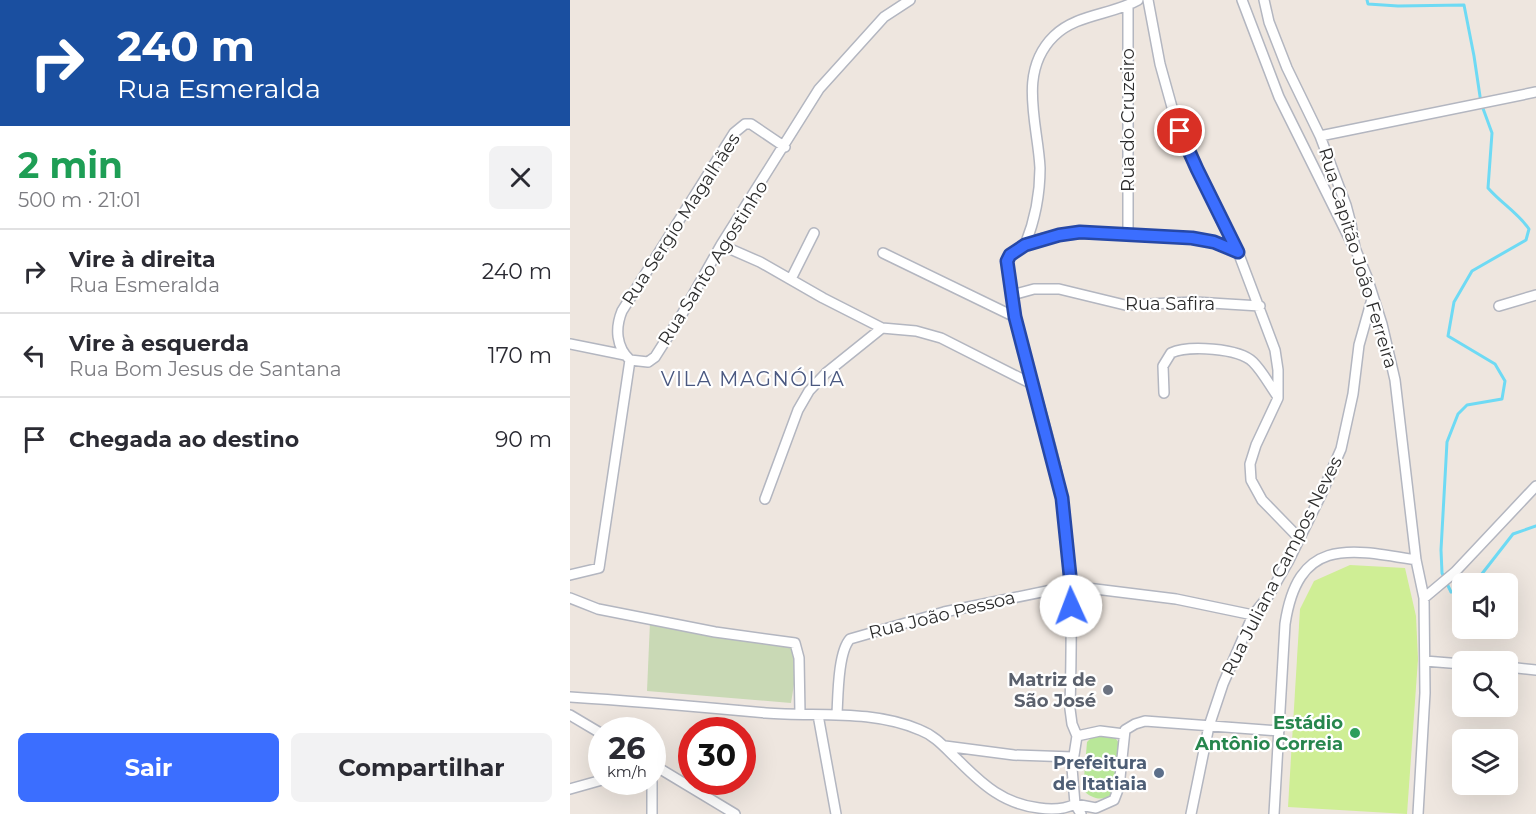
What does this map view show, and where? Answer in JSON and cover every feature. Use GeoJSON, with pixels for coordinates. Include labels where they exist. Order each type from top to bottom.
{"type":"FeatureCollection","features":[{"type":"Feature","properties":{"kind":"street","name":"Rua Santo Agostinho"},"geometry":{"type":"LineString","coordinates":[[628,357],[648,362],[655,357],[721,245],[785,147],[819,89],[884,17],[910,0]]}},
{"type":"Feature","properties":{"kind":"street"},"geometry":{"type":"LineString","coordinates":[[1025,245],[1032,226],[1039,190],[1039,154],[1032,92],[1035,66],[1054,35],[1083,19],[1128,6],[1138,0]]}},
{"type":"Feature","properties":{"kind":"street"},"geometry":{"type":"LineString","coordinates":[[1148,0],[1160,64],[1175,118],[1238,252],[1275,350],[1278,398],[1256,445],[1250,464],[1251,480],[1262,500],[1299,538]]}},
{"type":"Feature","properties":{"kind":"street"},"geometry":{"type":"LineString","coordinates":[[1242,0],[1279,97],[1355,248]]}},
{"type":"Feature","properties":{"kind":"street","name":"Rua Capitão João Ferreira"},"geometry":{"type":"LineString","coordinates":[[1264,0],[1269,22],[1287,68],[1320,136],[1346,205],[1355,248],[1382,324],[1395,380],[1416,560],[1424,598],[1425,661],[1418,814]]}},
{"type":"Feature","properties":{"kind":"street","name":"Rua do Cruzeiro"},"geometry":{"type":"LineString","coordinates":[[1128,6],[1128,235]]}},
{"type":"Feature","properties":{"kind":"street"},"geometry":{"type":"LineString","coordinates":[[1320,136],[1536,92]]}},
{"type":"Feature","properties":{"kind":"street","name":"Rua Sergio Magalhães"},"geometry":{"type":"LineString","coordinates":[[628,357],[619,344],[618,335],[622,311],[734,133],[739,127],[751,124],[785,147]]}},
{"type":"Feature","properties":{"kind":"street"},"geometry":{"type":"LineString","coordinates":[[1081,814],[1075,804],[1073,757],[1077,736],[1072,724],[1070,709],[1071,585],[1062,498],[1049,439],[1015,317],[1007,261],[1010,255],[1025,245],[1059,235],[1080,232],[1192,238],[1214,242],[1238,252]]}},
{"type":"Feature","properties":{"kind":"street"},"geometry":{"type":"LineString","coordinates":[[791,279],[814,233]]}},
{"type":"Feature","properties":{"kind":"street"},"geometry":{"type":"LineString","coordinates":[[721,245],[760,262],[882,328],[916,331],[941,338],[1032,384]]}},
{"type":"Feature","properties":{"kind":"street"},"geometry":{"type":"LineString","coordinates":[[883,253],[1015,317]]}},
{"type":"Feature","properties":{"kind":"street","name":"Rua Safira"},"geometry":{"type":"LineString","coordinates":[[1012,295],[1034,289],[1052,289],[1125,305],[1184,302],[1260,306]]}},
{"type":"Feature","properties":{"kind":"street"},"geometry":{"type":"LineString","coordinates":[[1499,306],[1536,295]]}},
{"type":"Feature","properties":{"kind":"street","name":"Rua Juliana Campos Neves"},"geometry":{"type":"LineString","coordinates":[[1191,814],[1209,726],[1223,684],[1253,615],[1281,575],[1341,449],[1350,413],[1359,345],[1372,299]]}},
{"type":"Feature","properties":{"kind":"street"},"geometry":{"type":"LineString","coordinates":[[765,499],[798,410],[808,391],[882,328]]}},
{"type":"Feature","properties":{"kind":"street"},"geometry":{"type":"LineString","coordinates":[[570,344],[628,357],[599,568],[570,575]]}},
{"type":"Feature","properties":{"kind":"street"},"geometry":{"type":"LineString","coordinates":[[1164,393],[1163,366],[1171,353],[1181,350],[1210,350],[1230,351],[1247,357],[1254,362],[1278,398]]}},
{"type":"Feature","properties":{"kind":"street"},"geometry":{"type":"LineString","coordinates":[[1424,598],[1455,572],[1536,486]]}},
{"type":"Feature","properties":{"kind":"street"},"geometry":{"type":"LineString","coordinates":[[1274,814],[1285,624],[1288,602],[1301,575],[1326,555],[1344,552],[1361,552],[1416,560]]}},
{"type":"Feature","properties":{"kind":"street","name":"Rua João Pessoa"},"geometry":{"type":"LineString","coordinates":[[837,714],[841,666],[846,642],[944,612],[1071,585],[1176,599],[1253,615]]}},
{"type":"Feature","properties":{"kind":"street"},"geometry":{"type":"LineString","coordinates":[[570,598],[598,609],[715,632],[795,643],[798,647],[799,658],[800,714]]}},
{"type":"Feature","properties":{"kind":"street"},"geometry":{"type":"LineString","coordinates":[[1425,661],[1452,663]]}},
{"type":"Feature","properties":{"kind":"street"},"geometry":{"type":"LineString","coordinates":[[1518,668],[1536,670]]}},
{"type":"Feature","properties":{"kind":"street"},"geometry":{"type":"LineString","coordinates":[[570,698],[800,714],[837,714],[908,726],[935,738],[991,789],[1015,804],[1053,809],[1066,808],[1075,804],[1102,810],[1114,800],[1118,793],[1124,734],[1127,728],[1135,724],[1145,722],[1279,731]]}},
{"type":"Feature","properties":{"kind":"street"},"geometry":{"type":"LineString","coordinates":[[570,715],[588,726]]}},
{"type":"Feature","properties":{"kind":"street"},"geometry":{"type":"LineString","coordinates":[[818,715],[836,814]]}},
{"type":"Feature","properties":{"kind":"street"},"geometry":{"type":"LineString","coordinates":[[1077,736],[1100,731],[1124,734]]}},
{"type":"Feature","properties":{"kind":"street"},"geometry":{"type":"LineString","coordinates":[[945,746],[1014,755],[1073,757]]}},
{"type":"Feature","properties":{"kind":"street"},"geometry":{"type":"LineString","coordinates":[[666,772],[735,814]]}},
{"type":"Feature","properties":{"kind":"street"},"geometry":{"type":"LineString","coordinates":[[570,789],[588,784]]}},
{"type":"Feature","properties":{"kind":"street"},"geometry":{"type":"LineString","coordinates":[[652,795],[652,814]]}},
{"type":"Feature","properties":{"kind":"green space"},"geometry":{"type":"Polygon","coordinates":[[[1350,565],[1405,568],[1416,616],[1418,659],[1407,814],[1288,807],[1300,609],[1314,581],[1350,565]]]}},
{"type":"Feature","properties":{"kind":"green space"},"geometry":{"type":"Polygon","coordinates":[[[650,622],[800,647],[791,703],[647,691],[650,622]]]}},
{"type":"Feature","properties":{"kind":"green space"},"geometry":{"type":"Polygon","coordinates":[[[1094,735],[1113,735],[1119,743],[1115,792],[1103,798],[1095,798],[1083,790],[1087,742],[1094,735]]]}},
{"type":"Feature","properties":{"kind":"waterway"},"geometry":{"type":"LineString","coordinates":[[1367,0],[1368,4],[1398,6],[1464,5],[1481,103],[1492,133],[1488,188],[1529,229],[1526,240],[1472,271],[1454,302],[1448,336],[1495,364],[1505,381],[1502,399],[1467,405],[1458,414],[1447,442],[1441,550],[1442,573],[1452,592]]}},
{"type":"Feature","properties":{"kind":"waterway"},"geometry":{"type":"LineString","coordinates":[[1483,573],[1513,534],[1536,526]]}},
{"type":"Feature","properties":{"kind":"place","name":"Matriz de São José"},"geometry":{"type":"Point","coordinates":[1108,690]}},
{"type":"Feature","properties":{"kind":"place","name":"Estádio Antônio Correia"},"geometry":{"type":"Point","coordinates":[1355,733]}},
{"type":"Feature","properties":{"kind":"place","name":"Prefeitura de Itatiaia"},"geometry":{"type":"Point","coordinates":[1159,773]}},
{"type":"Feature","properties":{"kind":"district","name":"VILA MAGNÓLIA"},"geometry":{"type":"Point","coordinates":[753,379]}},
{"type":"Feature","properties":{"kind":"route"},"geometry":{"type":"LineString","coordinates":[[1071,606],[1066,524],[1062,498],[1056,466],[1015,317],[1007,261],[1010,255],[1025,245],[1059,235],[1080,232],[1192,238],[1214,242],[1238,252],[1180,131]]}}]}
